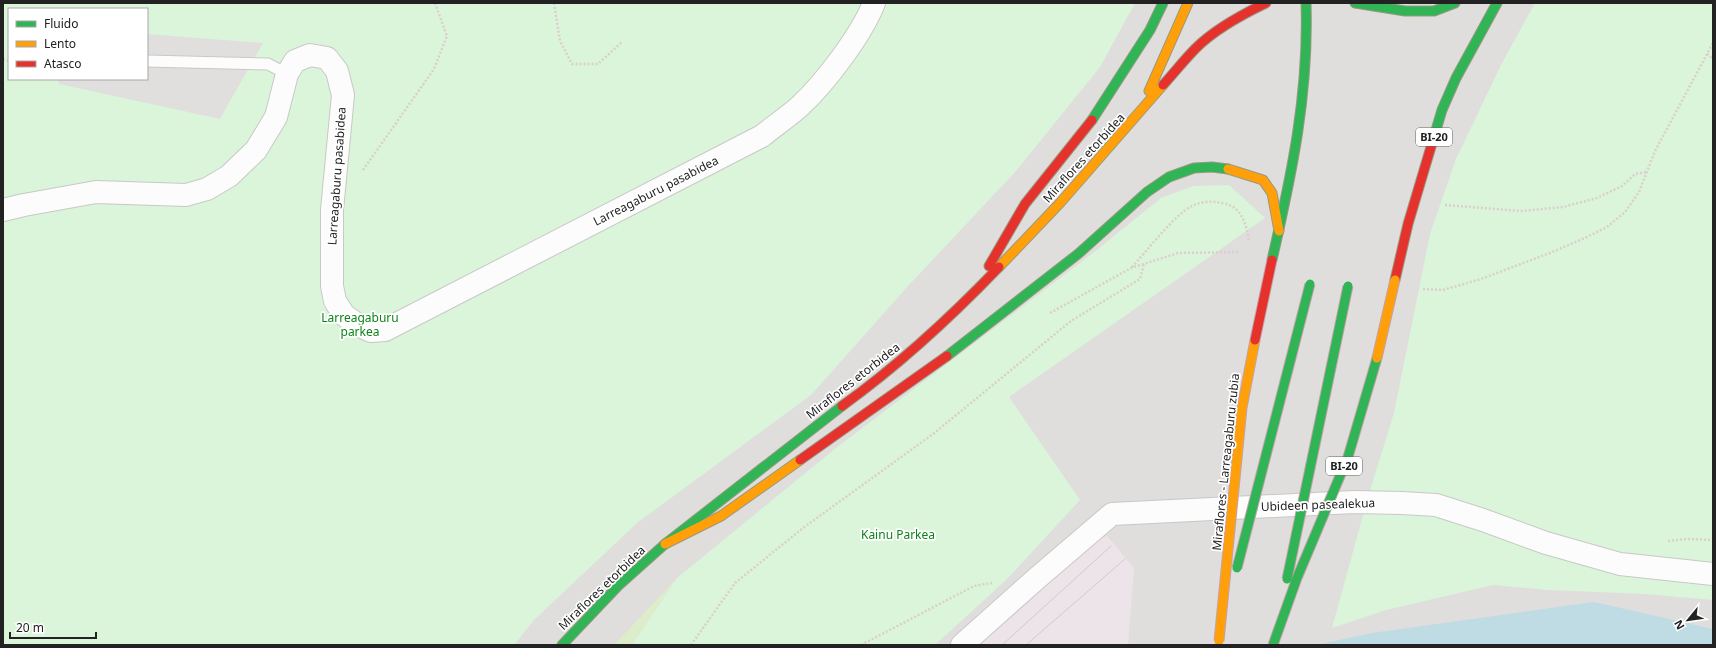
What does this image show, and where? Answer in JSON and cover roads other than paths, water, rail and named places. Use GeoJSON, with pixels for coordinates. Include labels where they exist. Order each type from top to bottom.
{"type":"FeatureCollection","features":[{"type":"Feature","properties":{"kind":"main road"},"geometry":{"type":"LineString","coordinates":[[971,297],[1025,204],[1089,125],[1150,30],[1163,3]]}},
{"type":"Feature","properties":{"kind":"main road","name":"Miraflores etorbidea"},"geometry":{"type":"LineString","coordinates":[[1139,114],[1188,3]]}},
{"type":"Feature","properties":{"kind":"main road","name":"Miraflores etorbidea"},"geometry":{"type":"LineString","coordinates":[[562,645],[618,586],[665,544],[825,418],[876,381],[971,297],[1060,203],[1196,48],[1211,34],[1234,18],[1266,3]]}},
{"type":"Feature","properties":{"kind":"main road","name":"Miraflores - Larreagaburu zubia"},"geometry":{"type":"LineString","coordinates":[[1218,643],[1242,408],[1250,362],[1300,126],[1305,86],[1308,36],[1306,3]]}},
{"type":"Feature","properties":{"kind":"main road"},"geometry":{"type":"LineString","coordinates":[[1355,3],[1405,11],[1434,10],[1455,3]]}},
{"type":"Feature","properties":{"kind":"main road","name":"BI-20"},"geometry":{"type":"LineString","coordinates":[[1273,645],[1298,578],[1348,457],[1376,361],[1408,224],[1442,110],[1456,78],[1497,3]]}},
{"type":"Feature","properties":{"kind":"main road"},"geometry":{"type":"LineString","coordinates":[[665,544],[721,516],[968,342],[1078,254],[1147,192],[1169,177],[1194,168],[1212,167],[1230,169],[1263,180],[1272,194],[1278,231]]}},
{"type":"Feature","properties":{"kind":"main road"},"geometry":{"type":"LineString","coordinates":[[1218,643],[1310,284]]}},
{"type":"Feature","properties":{"kind":"main road"},"geometry":{"type":"LineString","coordinates":[[1273,645],[1348,286]]}},
{"type":"Feature","properties":{"kind":"street","name":"Larreagaburu pasabidea"},"geometry":{"type":"LineString","coordinates":[[3,210],[96,192],[186,195],[207,189],[229,176],[256,150],[276,117],[288,74],[295,61],[310,55],[327,58],[337,71],[343,95],[332,210],[332,286],[335,301],[344,315],[358,325],[370,331],[385,330],[762,136],[801,105],[837,65],[870,13],[874,3]]}},
{"type":"Feature","properties":{"kind":"street","name":"Ubideen pasealekua"},"geometry":{"type":"LineString","coordinates":[[962,645],[1112,514],[1354,502],[1436,505],[1546,542],[1620,564],[1713,574]]}},
{"type":"Feature","properties":{"kind":"lane"},"geometry":{"type":"LineString","coordinates":[[148,61],[268,64],[288,74]]}},
{"type":"Feature","properties":{"kind":"water"},"geometry":{"type":"Polygon","coordinates":[[[1594,602],[1713,629],[1713,645],[1316,645],[1372,633],[1594,602]]]}},
{"type":"Feature","properties":{"kind":"tram line"},"geometry":{"type":"LineString","coordinates":[[1002,645],[1111,546]]}},
{"type":"Feature","properties":{"kind":"tram line"},"geometry":{"type":"LineString","coordinates":[[1026,645],[1125,559]]}},
{"type":"Feature","properties":{"kind":"park label","name":"Larreagaburu parkea"},"geometry":{"type":"Point","coordinates":[360,325]}},
{"type":"Feature","properties":{"kind":"park label","name":"Kainu Parkea"},"geometry":{"type":"Point","coordinates":[898,535]}}]}
